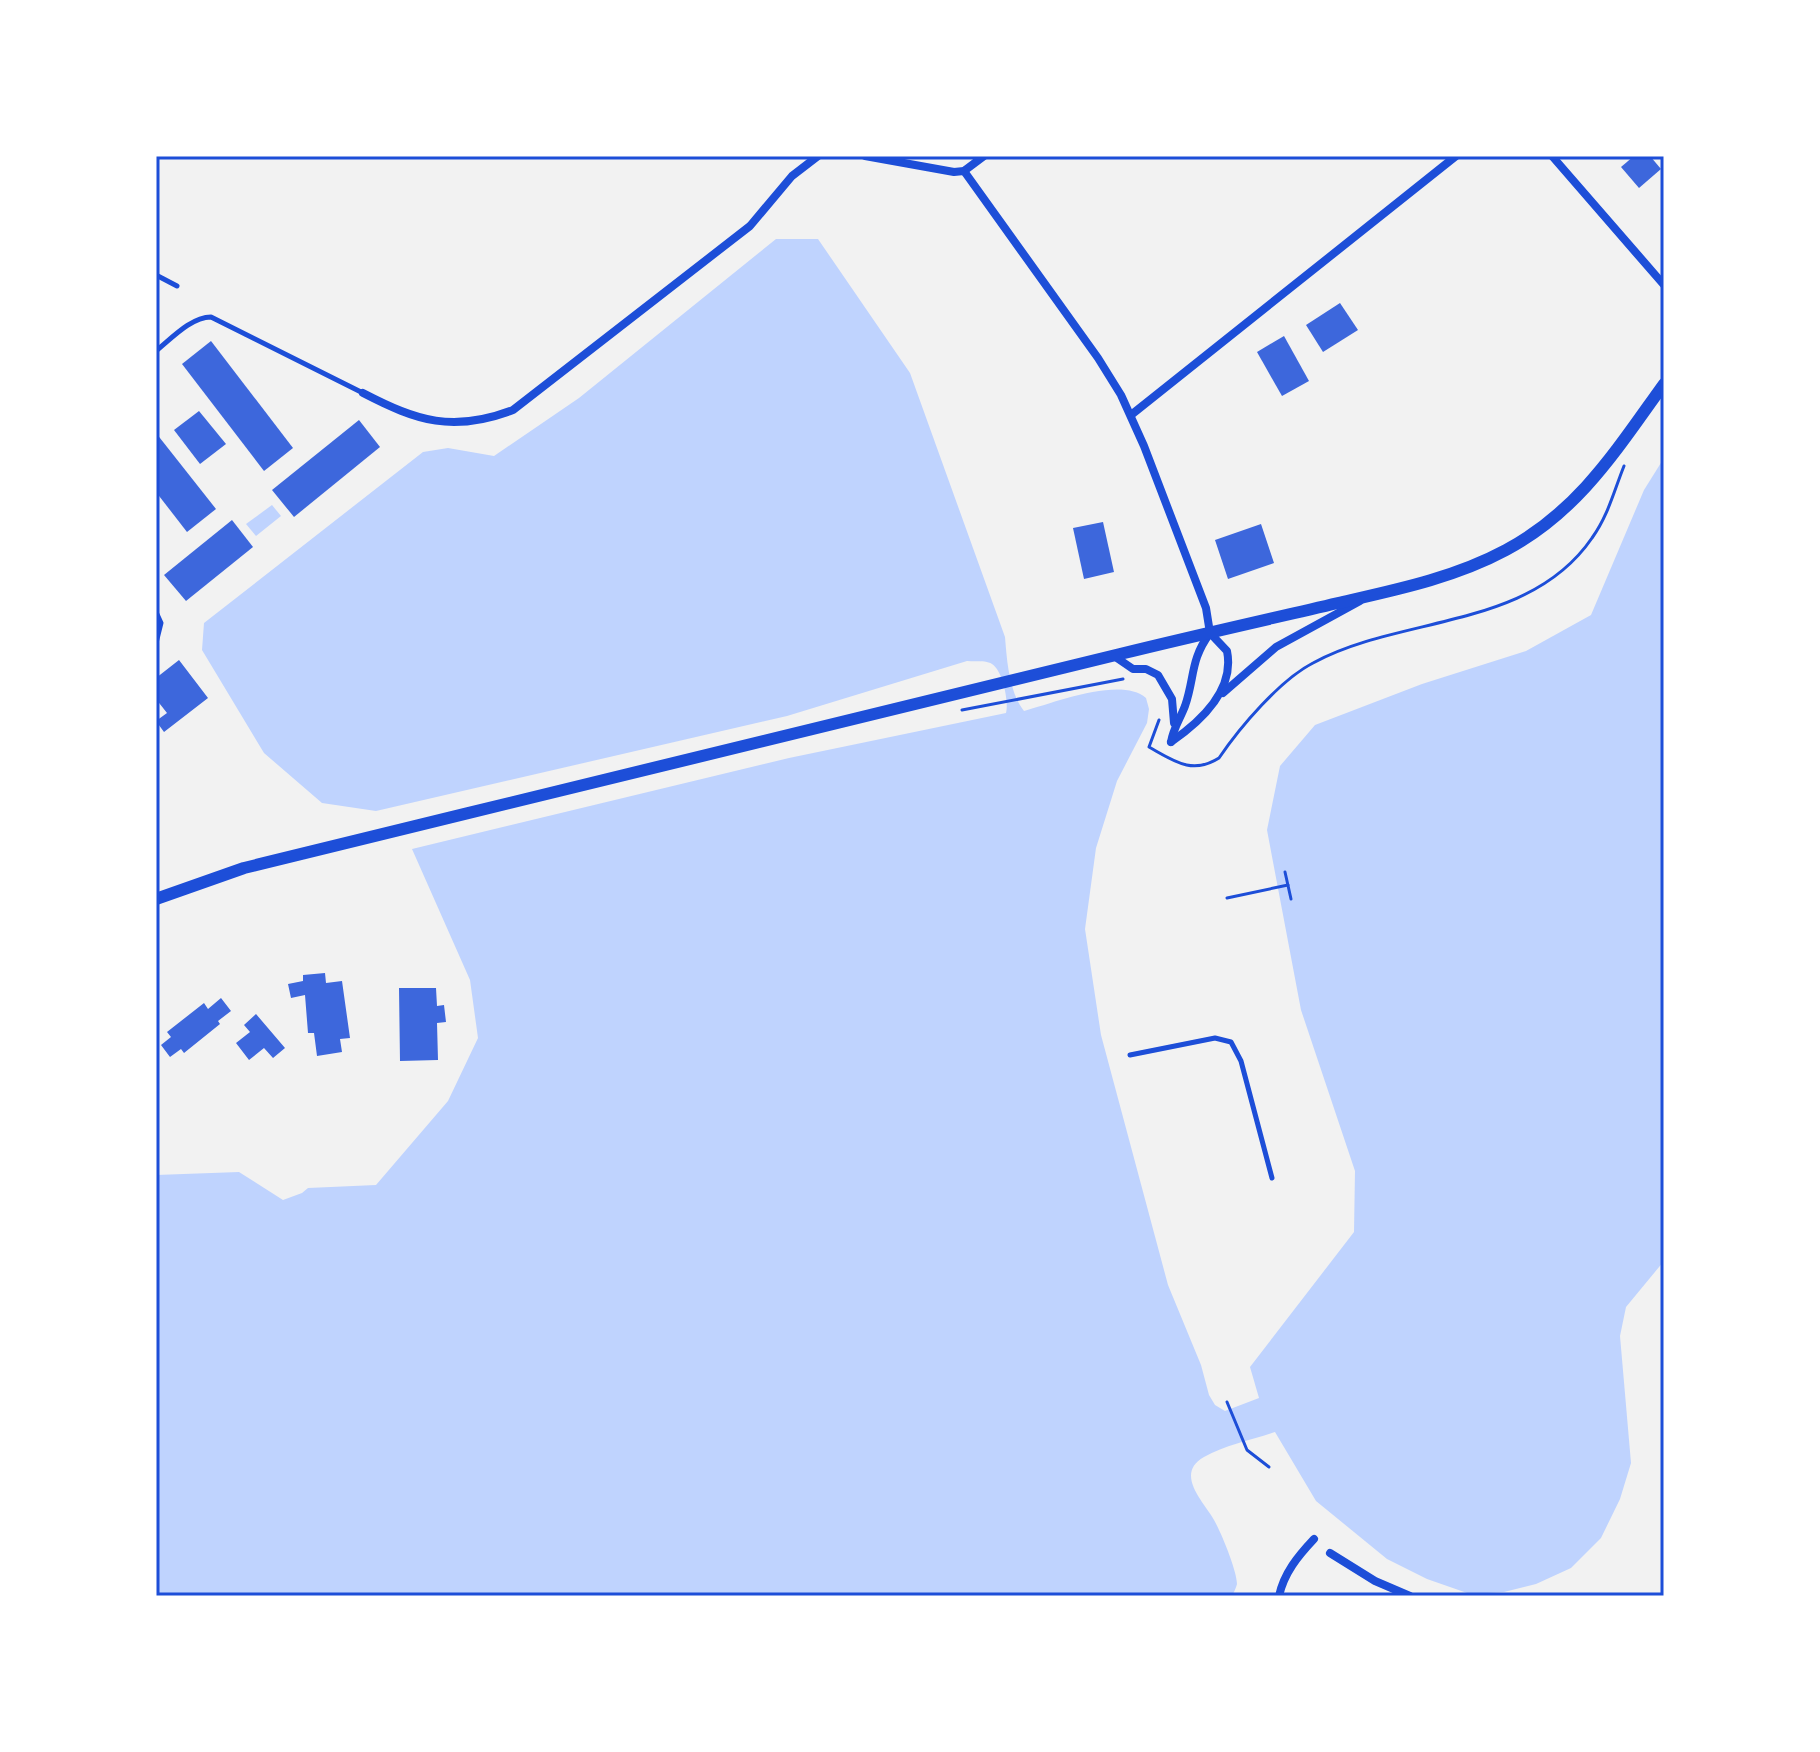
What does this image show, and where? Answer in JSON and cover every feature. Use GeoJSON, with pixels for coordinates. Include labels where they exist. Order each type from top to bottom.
{"type":"FeatureCollection","features":[{"type":"Feature","properties":{"kind":"street"},"geometry":{"type":"LineString","coordinates":[[363,393],[419,418],[439,422],[474,422],[513,410],[750,226],[792,176],[818,156]]}},
{"type":"Feature","properties":{"kind":"street"},"geometry":{"type":"LineString","coordinates":[[865,156],[941,171],[964,171],[984,156]]}},
{"type":"Feature","properties":{"kind":"street"},"geometry":{"type":"LineString","coordinates":[[1131,415],[1456,156]]}},
{"type":"Feature","properties":{"kind":"street"},"geometry":{"type":"LineString","coordinates":[[1552,156],[1664,285]]}},
{"type":"Feature","properties":{"kind":"street"},"geometry":{"type":"LineString","coordinates":[[964,171],[1104,367],[1131,415],[1206,608],[1210,633],[1222,644],[1229,660],[1225,682],[1214,702]]}},
{"type":"Feature","properties":{"kind":"street"},"geometry":{"type":"LineString","coordinates":[[156,899],[244,868],[1427,582],[1506,550],[1554,518],[1593,480],[1664,384]]}},
{"type":"Feature","properties":{"kind":"street"},"geometry":{"type":"LineString","coordinates":[[1114,656],[1133,669],[1153,671],[1163,680],[1175,710],[1171,742],[1195,725],[1252,665],[1276,647],[1367,597]]}},
{"type":"Feature","properties":{"kind":"street"},"geometry":{"type":"LineString","coordinates":[[1173,730],[1186,704],[1198,650],[1210,633]]}},
{"type":"Feature","properties":{"kind":"street"},"geometry":{"type":"LineString","coordinates":[[1279,1596],[1290,1568],[1314,1539]]}},
{"type":"Feature","properties":{"kind":"street"},"geometry":{"type":"LineString","coordinates":[[1330,1553],[1375,1581],[1410,1596]]}},
{"type":"Feature","properties":{"kind":"lane"},"geometry":{"type":"LineString","coordinates":[[156,275],[177,286]]}},
{"type":"Feature","properties":{"kind":"lane"},"geometry":{"type":"LineString","coordinates":[[156,351],[190,324],[211,317],[363,393]]}},
{"type":"Feature","properties":{"kind":"lane"},"geometry":{"type":"LineString","coordinates":[[156,612],[161,623],[156,643]]}},
{"type":"Feature","properties":{"kind":"lane"},"geometry":{"type":"LineString","coordinates":[[1130,1055],[1215,1038],[1231,1042],[1241,1061],[1272,1178]]}},
{"type":"Feature","properties":{"kind":"path"},"geometry":{"type":"LineString","coordinates":[[1160,710],[1149,747],[1187,767],[1201,767],[1219,758],[1288,681],[1310,664],[1356,645],[1498,607],[1538,587],[1563,569],[1591,540],[1612,503],[1630,456]]}},
{"type":"Feature","properties":{"kind":"path"},"geometry":{"type":"LineString","coordinates":[[999,703],[1115,679],[1130,679]]}},
{"type":"Feature","properties":{"kind":"path"},"geometry":{"type":"LineString","coordinates":[[1285,872],[1291,899]]}},
{"type":"Feature","properties":{"kind":"path"},"geometry":{"type":"LineString","coordinates":[[1227,898],[1288,885]]}},
{"type":"Feature","properties":{"kind":"path"},"geometry":{"type":"LineString","coordinates":[[1227,1402],[1247,1450],[1269,1467]]}},
{"type":"Feature","properties":{"kind":"water"},"geometry":{"type":"Polygon","coordinates":[[[776,239],[818,239],[910,373],[1005,637],[1012,686],[1024,711],[1104,690],[1135,692],[1146,698],[1149,709],[1147,723],[1117,781],[1096,848],[1085,929],[1101,1035],[1168,1285],[1201,1365],[1209,1395],[1215,1405],[1225,1411],[1259,1398],[1250,1367],[1354,1232],[1355,1171],[1301,1010],[1267,830],[1280,766],[1315,725],[1422,684],[1526,651],[1591,615],[1644,490],[1664,458],[1664,1261],[1626,1307],[1620,1336],[1631,1463],[1620,1499],[1601,1538],[1571,1568],[1536,1584],[1504,1592],[1470,1594],[1427,1579],[1387,1559],[1316,1501],[1275,1432],[1212,1453],[1195,1464],[1192,1471],[1194,1488],[1217,1526],[1232,1561],[1237,1584],[1232,1596],[156,1596],[156,1175],[239,1172],[283,1200],[308,1188],[376,1185],[448,1101],[478,1038],[470,980],[412,849],[789,758],[1006,713],[1004,687],[996,668],[987,662],[967,661],[787,716],[376,811],[322,803],[264,753],[202,650],[204,623],[423,452],[448,448],[494,456],[579,398],[776,239]]]}},
{"type":"Feature","properties":{"kind":"water"},"geometry":{"type":"Polygon","coordinates":[[[272,505],[281,516],[256,536],[246,524],[272,505]]]}},
{"type":"Feature","properties":{"kind":"building"},"geometry":{"type":"Polygon","coordinates":[[[1634,156],[1650,156],[1661,169],[1639,188],[1621,167],[1634,156]]]}},
{"type":"Feature","properties":{"kind":"building"},"geometry":{"type":"Polygon","coordinates":[[[1340,303],[1358,330],[1323,352],[1306,325],[1340,303]]]}},
{"type":"Feature","properties":{"kind":"building"},"geometry":{"type":"Polygon","coordinates":[[[1284,336],[1309,381],[1282,396],[1257,352],[1284,336]]]}},
{"type":"Feature","properties":{"kind":"building"},"geometry":{"type":"Polygon","coordinates":[[[211,341],[293,448],[264,471],[182,364],[211,341]]]}},
{"type":"Feature","properties":{"kind":"building"},"geometry":{"type":"Polygon","coordinates":[[[199,411],[226,444],[200,464],[174,430],[199,411]]]}},
{"type":"Feature","properties":{"kind":"building"},"geometry":{"type":"Polygon","coordinates":[[[359,420],[380,447],[294,517],[272,490],[359,420]]]}},
{"type":"Feature","properties":{"kind":"building"},"geometry":{"type":"Polygon","coordinates":[[[156,433],[216,509],[187,532],[156,492],[156,433]]]}},
{"type":"Feature","properties":{"kind":"building"},"geometry":{"type":"Polygon","coordinates":[[[232,520],[253,547],[186,601],[164,575],[232,520]]]}},
{"type":"Feature","properties":{"kind":"building"},"geometry":{"type":"Polygon","coordinates":[[[1103,522],[1114,572],[1084,579],[1073,528],[1103,522]]]}},
{"type":"Feature","properties":{"kind":"building"},"geometry":{"type":"Polygon","coordinates":[[[1261,524],[1274,563],[1228,579],[1215,540],[1261,524]]]}},
{"type":"Feature","properties":{"kind":"building"},"geometry":{"type":"Polygon","coordinates":[[[179,660],[208,698],[164,732],[156,721],[167,713],[156,699],[156,678],[179,660]]]}},
{"type":"Feature","properties":{"kind":"building"},"geometry":{"type":"Polygon","coordinates":[[[325,973],[326,983],[342,981],[350,1038],[340,1039],[342,1052],[317,1056],[314,1033],[308,1033],[305,995],[291,998],[288,984],[303,981],[303,975],[325,973]]]}},
{"type":"Feature","properties":{"kind":"building"},"geometry":{"type":"Polygon","coordinates":[[[399,988],[436,988],[437,1006],[444,1005],[446,1022],[437,1023],[438,1060],[400,1061],[399,988]]]}},
{"type":"Feature","properties":{"kind":"building"},"geometry":{"type":"Polygon","coordinates":[[[221,998],[231,1011],[218,1021],[220,1024],[184,1053],[181,1049],[170,1057],[161,1045],[171,1037],[167,1032],[204,1003],[208,1009],[221,998]]]}},
{"type":"Feature","properties":{"kind":"building"},"geometry":{"type":"Polygon","coordinates":[[[256,1014],[285,1048],[273,1058],[264,1048],[249,1060],[236,1043],[250,1032],[244,1025],[256,1014]]]}}]}
